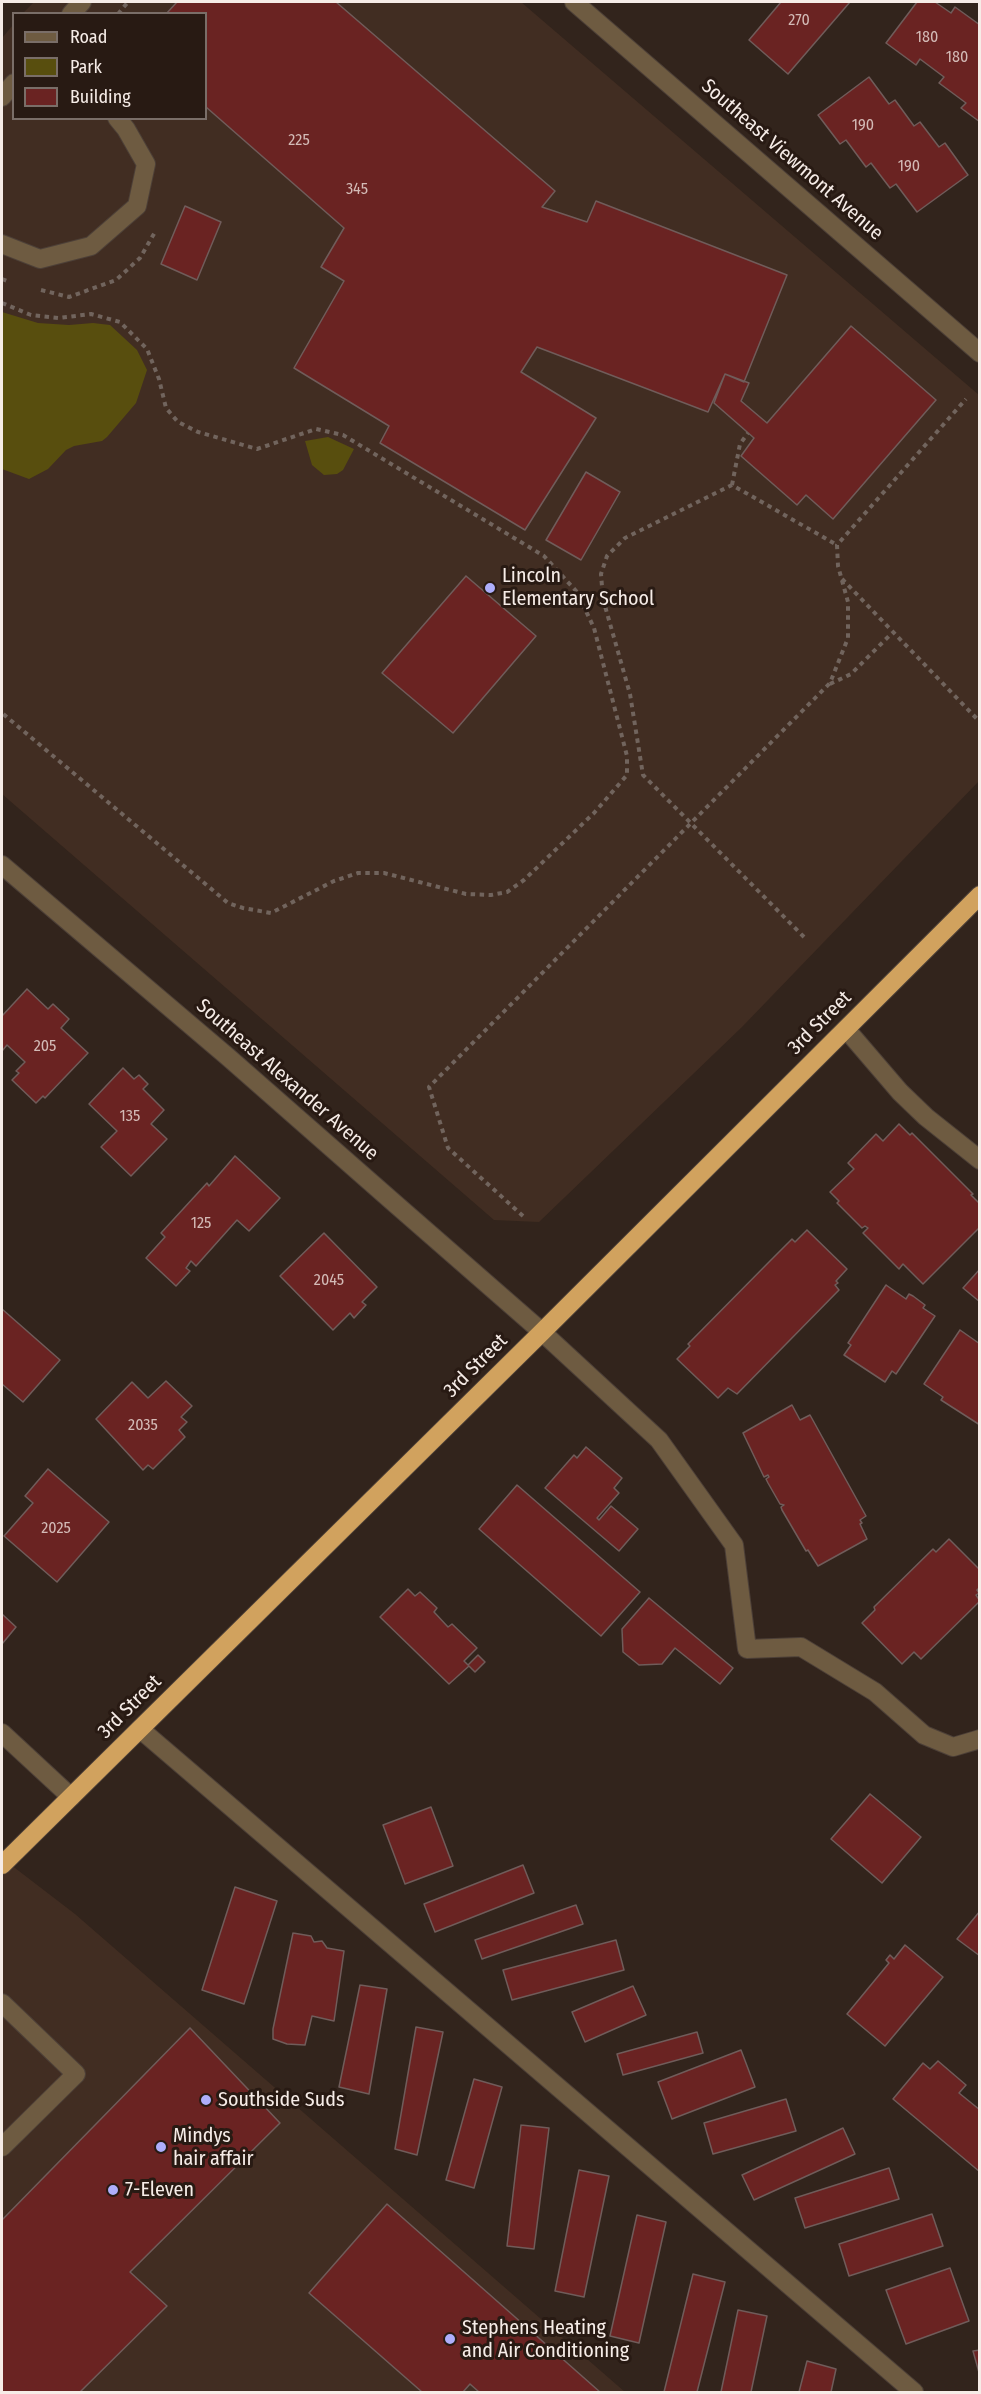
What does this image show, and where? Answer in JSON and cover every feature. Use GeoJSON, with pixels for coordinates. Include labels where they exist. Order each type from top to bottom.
{"type":"FeatureCollection","features":[{"type":"Feature","properties":{"kind":"highway","name":"3rd Street"},"geometry":{"type":"LineString","coordinates":[[2,1865],[542,1332],[980,895]]}},
{"type":"Feature","properties":{"kind":"street","name":"Southeast Viewmont Avenue"},"geometry":{"type":"LineString","coordinates":[[574,2],[980,353]]}},
{"type":"Feature","properties":{"kind":"street"},"geometry":{"type":"LineString","coordinates":[[2,98],[12,86]]}},
{"type":"Feature","properties":{"kind":"street"},"geometry":{"type":"LineString","coordinates":[[2,244],[40,259],[91,246],[137,206],[146,164],[119,120]]}},
{"type":"Feature","properties":{"kind":"street","name":"Southeast Alexander Avenue"},"geometry":{"type":"LineString","coordinates":[[2,865],[228,1058],[542,1332],[659,1440],[734,1545],[747,1649],[801,1647],[875,1692],[924,1735],[953,1748],[980,1739]]}},
{"type":"Feature","properties":{"kind":"street"},"geometry":{"type":"LineString","coordinates":[[846,1029],[900,1092],[926,1117],[980,1160]]}},
{"type":"Feature","properties":{"kind":"street"},"geometry":{"type":"LineString","coordinates":[[140,1729],[914,2392]]}},
{"type":"Feature","properties":{"kind":"street"},"geometry":{"type":"LineString","coordinates":[[2,1733],[71,1797]]}},
{"type":"Feature","properties":{"kind":"street"},"geometry":{"type":"LineString","coordinates":[[2,2147],[76,2074],[3,2008]]}},
{"type":"Feature","properties":{"kind":"path"},"geometry":{"type":"LineString","coordinates":[[2,303],[31,315],[59,318],[91,314],[120,322],[147,349],[159,380],[166,408],[178,422],[198,432],[257,449],[316,429],[343,435],[544,556],[577,592],[594,628],[627,756],[627,775],[594,813],[524,880],[507,892],[491,895],[466,894],[384,873],[358,873],[334,881],[271,913],[228,903],[2,713]]}},
{"type":"Feature","properties":{"kind":"path"},"geometry":{"type":"LineString","coordinates":[[829,685],[848,638],[848,602],[838,566],[837,545],[966,399]]}},
{"type":"Feature","properties":{"kind":"path"},"geometry":{"type":"LineString","coordinates":[[732,485],[740,444],[748,433]]}},
{"type":"Feature","properties":{"kind":"path"},"geometry":{"type":"LineString","coordinates":[[732,485],[837,545]]}},
{"type":"Feature","properties":{"kind":"path"},"geometry":{"type":"LineString","coordinates":[[732,485],[624,538],[607,556],[601,574],[603,599],[630,694],[643,775],[804,937]]}},
{"type":"Feature","properties":{"kind":"path"},"geometry":{"type":"LineString","coordinates":[[841,579],[980,722]]}},
{"type":"Feature","properties":{"kind":"path"},"geometry":{"type":"LineString","coordinates":[[523,1216],[448,1148],[429,1087],[829,685],[851,674],[892,633]]}},
{"type":"Feature","properties":{"kind":"shaded area","name":"Lincoln Elementary School"},"geometry":{"type":"Polygon","coordinates":[[[34,2],[521,2],[979,395],[979,781],[742,1027],[539,1222],[494,1220],[2,794],[2,38],[12,26],[12,120],[207,120],[207,12],[24,12],[34,2]]]}},
{"type":"Feature","properties":{"kind":"shaded area"},"geometry":{"type":"Polygon","coordinates":[[[2,1858],[75,1914],[625,2392],[2,2392],[2,1858]]]}},
{"type":"Feature","properties":{"kind":"green space"},"geometry":{"type":"Polygon","coordinates":[[[2,312],[38,323],[110,325],[137,350],[147,370],[136,403],[107,437],[102,441],[74,446],[66,450],[48,469],[29,479],[2,469],[2,312]]]}},
{"type":"Feature","properties":{"kind":"green space"},"geometry":{"type":"Polygon","coordinates":[[[328,437],[354,449],[343,470],[337,474],[324,475],[312,465],[305,441],[328,437]]]}},
{"type":"Feature","properties":{"kind":"building"},"geometry":{"type":"Polygon","coordinates":[[[177,2],[336,2],[555,191],[542,207],[587,222],[596,201],[787,275],[744,382],[725,374],[708,412],[537,347],[521,372],[596,418],[525,530],[380,443],[389,426],[294,368],[344,281],[321,267],[344,228],[207,108],[207,12],[168,12],[177,2]]]}},
{"type":"Feature","properties":{"kind":"building"},"geometry":{"type":"Polygon","coordinates":[[[781,2],[850,2],[788,74],[749,40],[781,2]]]}},
{"type":"Feature","properties":{"kind":"building"},"geometry":{"type":"Polygon","coordinates":[[[917,2],[935,2],[951,13],[955,7],[980,25],[980,122],[961,108],[966,103],[939,83],[944,77],[920,59],[916,65],[886,43],[917,2]]]}},
{"type":"Feature","properties":{"kind":"building"},"geometry":{"type":"Polygon","coordinates":[[[869,77],[889,104],[895,100],[914,126],[920,122],[939,147],[945,143],[968,175],[917,212],[896,184],[890,188],[871,163],[866,167],[846,140],[840,144],[818,115],[869,77]]]}},
{"type":"Feature","properties":{"kind":"building"},"geometry":{"type":"Polygon","coordinates":[[[185,206],[221,222],[197,280],[161,264],[185,206]]]}},
{"type":"Feature","properties":{"kind":"building"},"geometry":{"type":"Polygon","coordinates":[[[851,326],[936,400],[833,519],[806,495],[797,505],[741,456],[754,438],[714,403],[725,374],[749,383],[741,401],[767,423],[851,326]]]}},
{"type":"Feature","properties":{"kind":"building"},"geometry":{"type":"Polygon","coordinates":[[[586,472],[620,492],[581,560],[546,540],[586,472]]]}},
{"type":"Feature","properties":{"kind":"building"},"geometry":{"type":"Polygon","coordinates":[[[466,576],[536,636],[453,733],[382,673],[466,576]]]}},
{"type":"Feature","properties":{"kind":"building"},"geometry":{"type":"Polygon","coordinates":[[[27,989],[48,1009],[53,1004],[69,1019],[61,1028],[88,1053],[45,1098],[43,1096],[36,1103],[12,1080],[19,1073],[16,1071],[25,1062],[7,1045],[2,1051],[2,1016],[27,989]]]}},
{"type":"Feature","properties":{"kind":"building"},"geometry":{"type":"Polygon","coordinates":[[[123,1068],[134,1079],[139,1075],[148,1084],[143,1089],[164,1110],[151,1124],[167,1139],[131,1176],[101,1147],[117,1131],[89,1104],[123,1068]]]}},
{"type":"Feature","properties":{"kind":"building"},"geometry":{"type":"Polygon","coordinates":[[[899,1124],[910,1135],[912,1133],[973,1194],[971,1195],[980,1204],[980,1227],[923,1284],[903,1264],[899,1269],[863,1233],[868,1228],[865,1226],[862,1228],[837,1203],[839,1201],[830,1192],[854,1169],[848,1163],[876,1134],[883,1141],[899,1124]]]}},
{"type":"Feature","properties":{"kind":"building"},"geometry":{"type":"Polygon","coordinates":[[[235,1156],[280,1198],[249,1231],[237,1220],[196,1266],[191,1261],[186,1268],[190,1271],[176,1286],[146,1258],[165,1237],[161,1233],[207,1183],[209,1186],[235,1156]]]}},
{"type":"Feature","properties":{"kind":"building"},"geometry":{"type":"Polygon","coordinates":[[[807,1230],[847,1269],[836,1281],[838,1283],[835,1285],[839,1290],[737,1394],[728,1388],[718,1398],[677,1359],[690,1346],[688,1344],[792,1239],[795,1242],[807,1230]]]}},
{"type":"Feature","properties":{"kind":"building"},"geometry":{"type":"Polygon","coordinates":[[[324,1233],[377,1287],[362,1302],[366,1305],[354,1318],[350,1313],[333,1330],[280,1276],[324,1233]]]}},
{"type":"Feature","properties":{"kind":"building"},"geometry":{"type":"Polygon","coordinates":[[[980,1269],[980,1302],[963,1288],[980,1269]]]}},
{"type":"Feature","properties":{"kind":"building"},"geometry":{"type":"Polygon","coordinates":[[[886,1285],[906,1299],[909,1294],[913,1296],[925,1305],[923,1308],[935,1316],[896,1374],[892,1371],[885,1382],[844,1355],[851,1345],[848,1343],[886,1285]]]}},
{"type":"Feature","properties":{"kind":"building"},"geometry":{"type":"Polygon","coordinates":[[[2,1309],[60,1360],[23,1402],[2,1384],[2,1309]]]}},
{"type":"Feature","properties":{"kind":"building"},"geometry":{"type":"Polygon","coordinates":[[[960,1330],[980,1344],[980,1425],[941,1400],[943,1397],[924,1384],[960,1330]]]}},
{"type":"Feature","properties":{"kind":"building"},"geometry":{"type":"Polygon","coordinates":[[[166,1381],[192,1406],[181,1417],[187,1422],[179,1430],[185,1437],[153,1469],[148,1465],[143,1470],[96,1419],[132,1382],[148,1398],[166,1381]]]}},
{"type":"Feature","properties":{"kind":"building"},"geometry":{"type":"Polygon","coordinates":[[[792,1405],[800,1420],[810,1415],[866,1516],[860,1520],[862,1523],[860,1524],[867,1539],[818,1566],[808,1550],[806,1551],[782,1510],[781,1507],[784,1505],[780,1504],[768,1483],[766,1479],[768,1475],[764,1477],[743,1433],[792,1405]]]}},
{"type":"Feature","properties":{"kind":"building"},"geometry":{"type":"Polygon","coordinates":[[[586,1447],[622,1478],[614,1488],[619,1493],[597,1518],[599,1520],[611,1506],[638,1529],[619,1551],[545,1488],[574,1455],[577,1458],[586,1447]]]}},
{"type":"Feature","properties":{"kind":"building"},"geometry":{"type":"Polygon","coordinates":[[[48,1469],[109,1522],[57,1582],[4,1536],[33,1503],[25,1496],[48,1469]]]}},
{"type":"Feature","properties":{"kind":"building"},"geometry":{"type":"Polygon","coordinates":[[[517,1485],[640,1592],[601,1636],[479,1529],[517,1485]]]}},
{"type":"Feature","properties":{"kind":"building"},"geometry":{"type":"Polygon","coordinates":[[[949,1539],[980,1570],[980,1587],[976,1595],[980,1601],[921,1659],[914,1652],[902,1664],[862,1623],[875,1610],[874,1607],[933,1549],[936,1552],[949,1539]]]}},
{"type":"Feature","properties":{"kind":"building"},"geometry":{"type":"Polygon","coordinates":[[[408,1589],[415,1596],[420,1592],[437,1608],[434,1612],[448,1627],[452,1624],[477,1648],[464,1661],[468,1665],[478,1655],[485,1662],[475,1672],[469,1666],[449,1684],[380,1617],[408,1589]]]}},
{"type":"Feature","properties":{"kind":"building"},"geometry":{"type":"Polygon","coordinates":[[[649,1598],[733,1668],[720,1684],[675,1648],[662,1664],[639,1665],[623,1652],[622,1629],[649,1598]]]}},
{"type":"Feature","properties":{"kind":"building"},"geometry":{"type":"Polygon","coordinates":[[[2,1614],[16,1627],[2,1644],[2,1614]]]}},
{"type":"Feature","properties":{"kind":"building"},"geometry":{"type":"Polygon","coordinates":[[[870,1794],[921,1837],[882,1883],[831,1839],[870,1794]]]}},
{"type":"Feature","properties":{"kind":"building"},"geometry":{"type":"Polygon","coordinates":[[[431,1807],[453,1866],[405,1884],[383,1825],[431,1807]]]}},
{"type":"Feature","properties":{"kind":"building"},"geometry":{"type":"Polygon","coordinates":[[[523,1865],[534,1893],[435,1932],[424,1904],[523,1865]]]}},
{"type":"Feature","properties":{"kind":"building"},"geometry":{"type":"Polygon","coordinates":[[[235,1887],[277,1901],[244,2004],[202,1990],[235,1887]]]}},
{"type":"Feature","properties":{"kind":"building"},"geometry":{"type":"Polygon","coordinates":[[[576,1905],[583,1924],[482,1959],[475,1940],[576,1905]]]}},
{"type":"Feature","properties":{"kind":"building"},"geometry":{"type":"Polygon","coordinates":[[[980,1911],[980,1956],[957,1939],[980,1911]]]}},
{"type":"Feature","properties":{"kind":"building"},"geometry":{"type":"Polygon","coordinates":[[[293,1933],[311,1936],[314,1942],[322,1941],[327,1948],[344,1951],[334,2021],[312,2016],[305,2045],[287,2044],[273,2039],[273,2029],[293,1933]]]}},
{"type":"Feature","properties":{"kind":"building"},"geometry":{"type":"Polygon","coordinates":[[[616,1940],[624,1970],[512,2000],[503,1970],[616,1940]]]}},
{"type":"Feature","properties":{"kind":"building"},"geometry":{"type":"Polygon","coordinates":[[[905,1945],[943,1977],[885,2046],[847,2014],[889,1963],[886,1960],[890,1955],[894,1959],[905,1945]]]}},
{"type":"Feature","properties":{"kind":"building"},"geometry":{"type":"Polygon","coordinates":[[[360,1985],[387,1989],[369,2094],[339,2087],[360,1985]]]}},
{"type":"Feature","properties":{"kind":"building"},"geometry":{"type":"Polygon","coordinates":[[[633,1986],[646,2015],[585,2042],[572,2012],[633,1986]]]}},
{"type":"Feature","properties":{"kind":"building"},"geometry":{"type":"Polygon","coordinates":[[[416,2027],[443,2032],[417,2155],[395,2149],[416,2027]]]}},
{"type":"Feature","properties":{"kind":"building"},"geometry":{"type":"Polygon","coordinates":[[[190,2028],[280,2123],[130,2272],[167,2306],[80,2392],[2,2392],[2,2220],[190,2028]]]}},
{"type":"Feature","properties":{"kind":"building"},"geometry":{"type":"Polygon","coordinates":[[[697,2032],[703,2053],[623,2075],[617,2054],[697,2032]]]}},
{"type":"Feature","properties":{"kind":"building"},"geometry":{"type":"Polygon","coordinates":[[[741,2050],[755,2087],[672,2119],[658,2082],[741,2050]]]}},
{"type":"Feature","properties":{"kind":"building"},"geometry":{"type":"Polygon","coordinates":[[[938,2061],[966,2085],[959,2093],[980,2110],[980,2172],[893,2099],[923,2063],[930,2069],[938,2061]]]}},
{"type":"Feature","properties":{"kind":"building"},"geometry":{"type":"Polygon","coordinates":[[[474,2079],[502,2087],[474,2188],[446,2180],[474,2079]]]}},
{"type":"Feature","properties":{"kind":"building"},"geometry":{"type":"Polygon","coordinates":[[[786,2099],[796,2131],[713,2154],[704,2123],[786,2099]]]}},
{"type":"Feature","properties":{"kind":"building"},"geometry":{"type":"Polygon","coordinates":[[[521,2125],[549,2128],[534,2249],[507,2246],[521,2125]]]}},
{"type":"Feature","properties":{"kind":"building"},"geometry":{"type":"Polygon","coordinates":[[[843,2128],[855,2154],[754,2200],[742,2175],[843,2128]]]}},
{"type":"Feature","properties":{"kind":"building"},"geometry":{"type":"Polygon","coordinates":[[[889,2168],[899,2199],[805,2228],[795,2198],[889,2168]]]}},
{"type":"Feature","properties":{"kind":"building"},"geometry":{"type":"Polygon","coordinates":[[[579,2170],[609,2176],[584,2297],[555,2291],[579,2170]]]}},
{"type":"Feature","properties":{"kind":"building","name":"Stephens Heating and Air Conditioning"},"geometry":{"type":"Polygon","coordinates":[[[387,2204],[600,2392],[479,2392],[470,2384],[463,2392],[422,2392],[309,2293],[387,2204]]]}},
{"type":"Feature","properties":{"kind":"building"},"geometry":{"type":"Polygon","coordinates":[[[932,2214],[943,2246],[849,2276],[839,2244],[932,2214]]]}},
{"type":"Feature","properties":{"kind":"building"},"geometry":{"type":"Polygon","coordinates":[[[637,2215],[666,2222],[639,2343],[610,2336],[637,2215]]]}},
{"type":"Feature","properties":{"kind":"building"},"geometry":{"type":"Polygon","coordinates":[[[950,2268],[969,2321],[906,2344],[886,2290],[950,2268]]]}},
{"type":"Feature","properties":{"kind":"building"},"geometry":{"type":"Polygon","coordinates":[[[693,2274],[725,2282],[697,2392],[664,2392],[693,2274]]]}},
{"type":"Feature","properties":{"kind":"building"},"geometry":{"type":"Polygon","coordinates":[[[738,2310],[767,2316],[751,2392],[721,2392],[738,2310]]]}},
{"type":"Feature","properties":{"kind":"building"},"geometry":{"type":"Polygon","coordinates":[[[980,2350],[980,2376],[973,2351],[980,2350]]]}},
{"type":"Feature","properties":{"kind":"building"},"geometry":{"type":"Polygon","coordinates":[[[807,2361],[836,2369],[831,2392],[799,2392],[807,2361]]]}},
{"type":"Feature","properties":{"kind":"place","name":"Lincoln Elementary School"},"geometry":{"type":"Point","coordinates":[490,588]}},
{"type":"Feature","properties":{"kind":"place","name":"Southside Suds"},"geometry":{"type":"Point","coordinates":[206,2100]}},
{"type":"Feature","properties":{"kind":"place","name":"Mindys hair affair"},"geometry":{"type":"Point","coordinates":[161,2147]}},
{"type":"Feature","properties":{"kind":"place","name":"7-Eleven"},"geometry":{"type":"Point","coordinates":[113,2190]}},
{"type":"Feature","properties":{"kind":"place","name":"Stephens Heating and Air Conditioning"},"geometry":{"type":"Point","coordinates":[450,2339]}}]}
